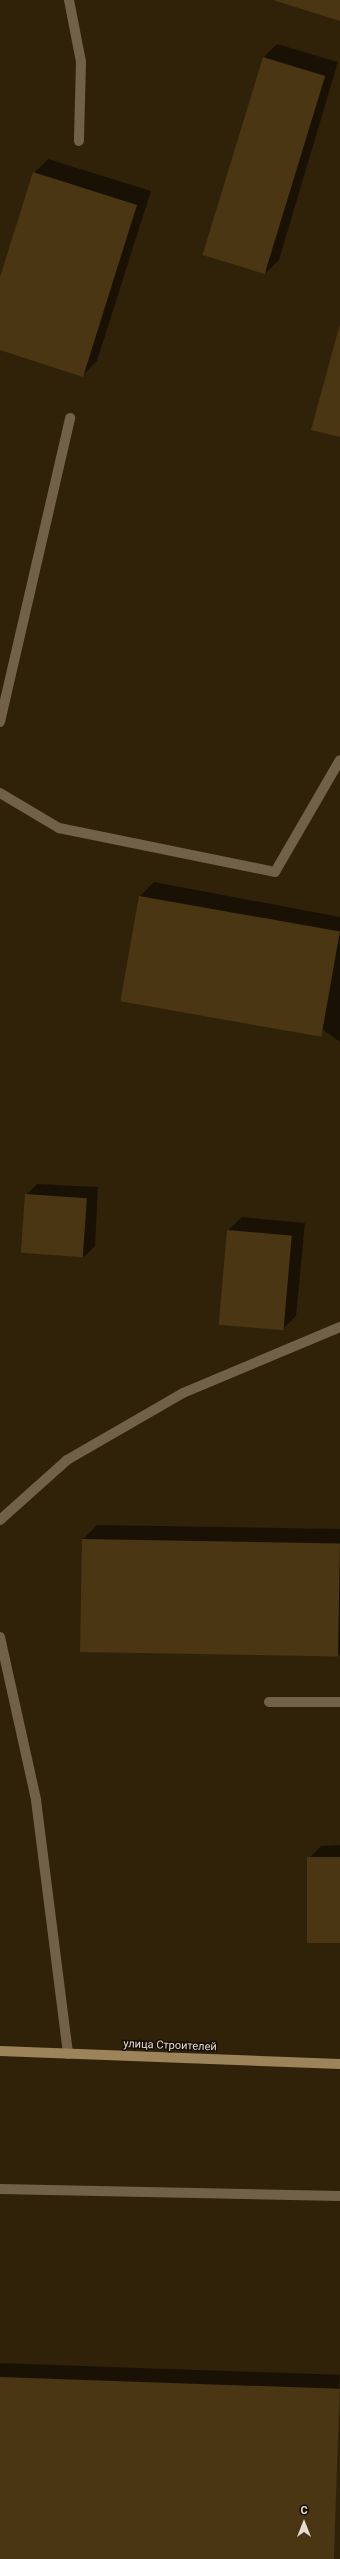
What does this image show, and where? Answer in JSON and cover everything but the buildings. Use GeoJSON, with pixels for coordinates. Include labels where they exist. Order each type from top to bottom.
{"type":"FeatureCollection","features":[{"type":"Feature","properties":{"kind":"street","name":"улица Строителей"},"geometry":{"type":"LineString","coordinates":[[0,2051],[340,2064]]}},
{"type":"Feature","properties":{"kind":"lane"},"geometry":{"type":"LineString","coordinates":[[70,0],[81,62],[79,141]]}},
{"type":"Feature","properties":{"kind":"lane"},"geometry":{"type":"LineString","coordinates":[[0,722],[70,418]]}},
{"type":"Feature","properties":{"kind":"lane"},"geometry":{"type":"LineString","coordinates":[[0,793],[59,828],[274,872],[340,760]]}},
{"type":"Feature","properties":{"kind":"lane"},"geometry":{"type":"LineString","coordinates":[[0,1520],[67,1460],[183,1393],[340,1328]]}},
{"type":"Feature","properties":{"kind":"lane"},"geometry":{"type":"LineString","coordinates":[[0,1637],[36,1800],[68,2054]]}},
{"type":"Feature","properties":{"kind":"lane"},"geometry":{"type":"LineString","coordinates":[[269,1702],[340,1702]]}},
{"type":"Feature","properties":{"kind":"lane"},"geometry":{"type":"LineString","coordinates":[[0,2189],[340,2196]]}}]}
